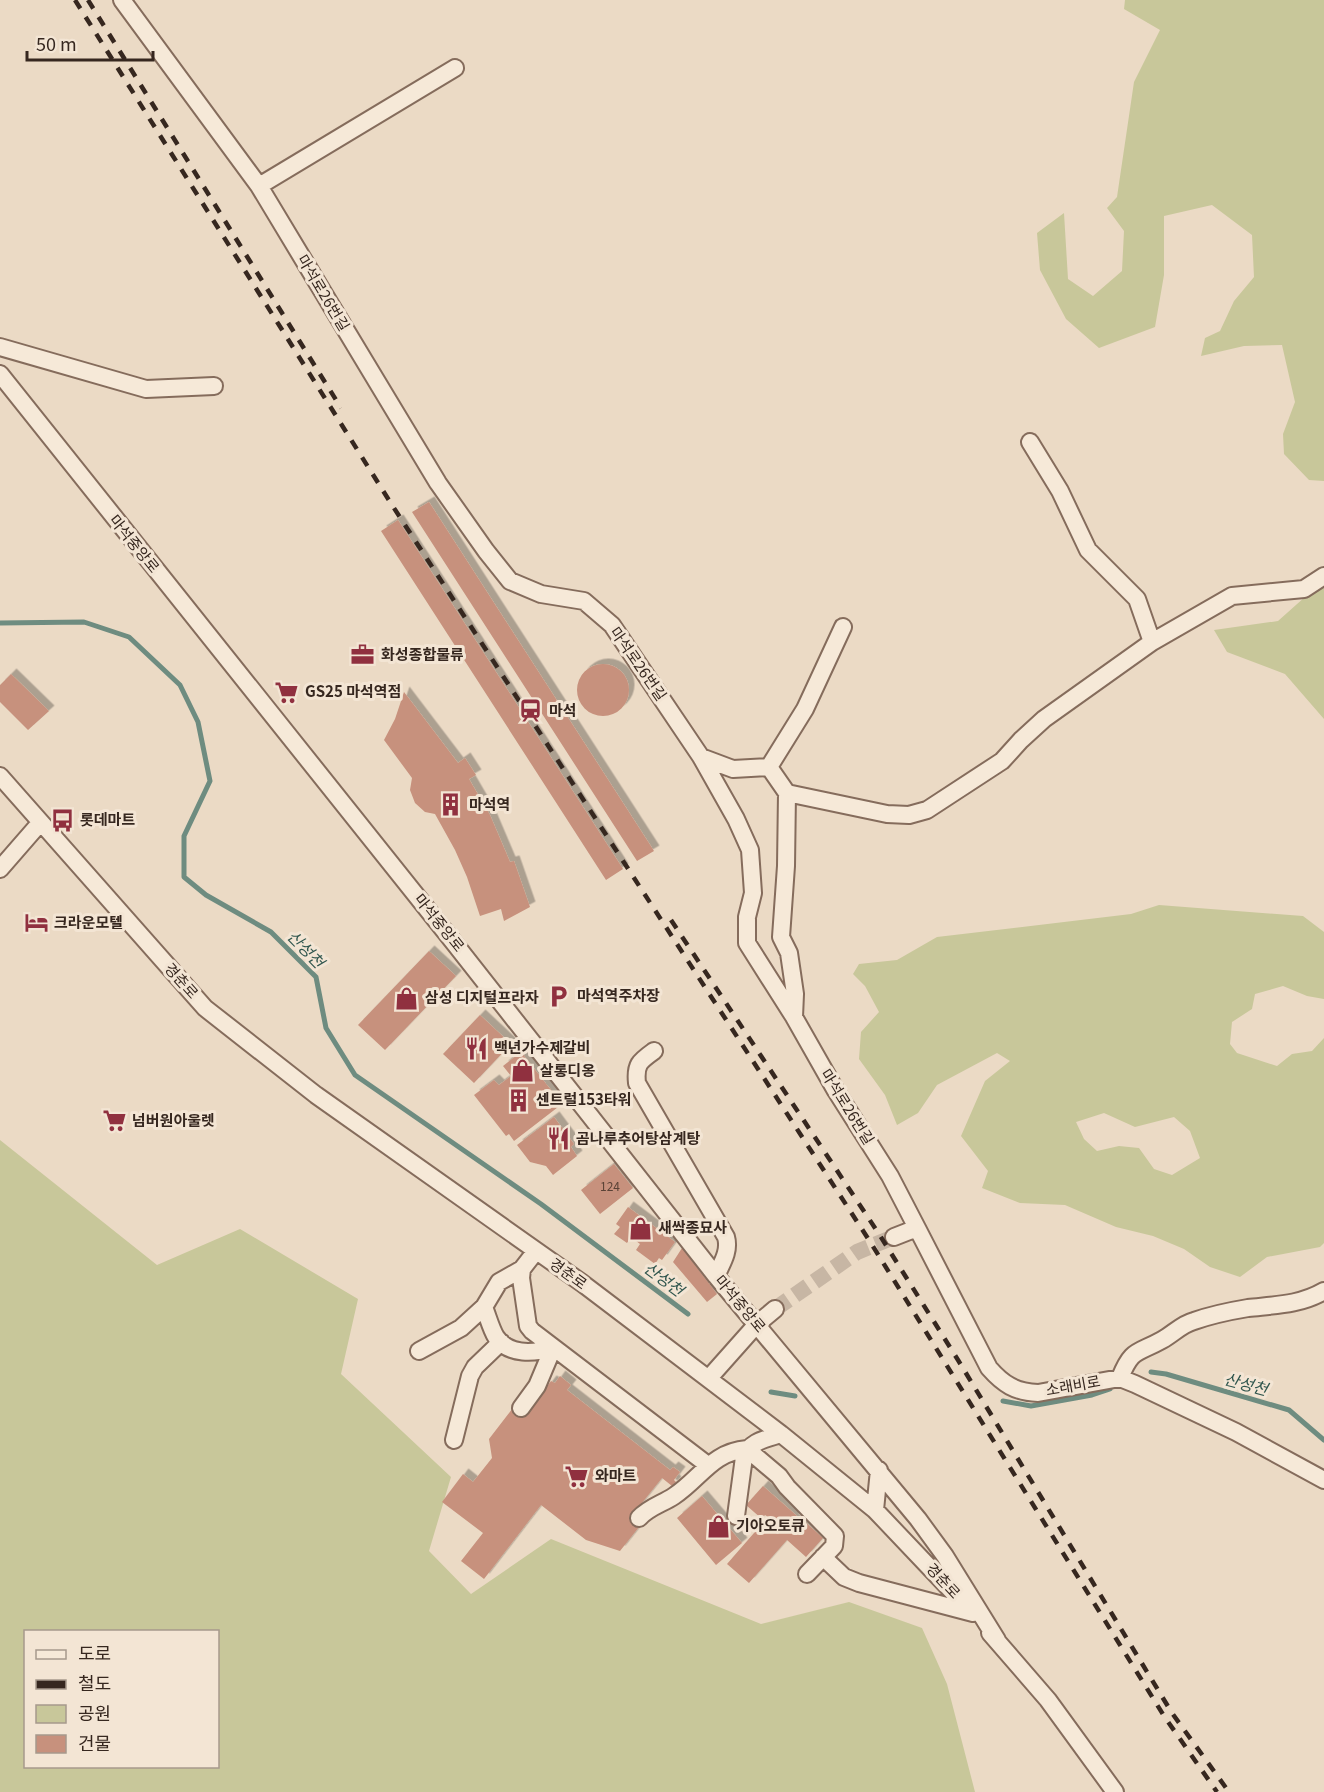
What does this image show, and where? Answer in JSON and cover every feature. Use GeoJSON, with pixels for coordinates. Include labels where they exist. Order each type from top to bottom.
{"type":"FeatureCollection","features":[{"type":"Feature","properties":{"kind":"street","name":"마석로26번길"},"geometry":{"type":"LineString","coordinates":[[122,0],[258,186],[438,483],[486,551],[510,581],[541,594],[584,601],[612,625],[701,756],[736,819],[750,850],[753,893],[747,917],[747,944],[890,1176],[917,1228]]}},
{"type":"Feature","properties":{"kind":"street"},"geometry":{"type":"LineString","coordinates":[[258,186],[455,68]]}},
{"type":"Feature","properties":{"kind":"street"},"geometry":{"type":"LineString","coordinates":[[0,347],[146,389],[214,386]]}},
{"type":"Feature","properties":{"kind":"street","name":"마석중앙로"},"geometry":{"type":"LineString","coordinates":[[0,374],[716,1275],[879,1470],[945,1556],[997,1640]]}},
{"type":"Feature","properties":{"kind":"street"},"geometry":{"type":"LineString","coordinates":[[1030,442],[1060,491],[1088,550],[1137,599],[1152,642]]}},
{"type":"Feature","properties":{"kind":"street"},"geometry":{"type":"LineString","coordinates":[[787,793],[887,814],[909,815],[927,810],[1002,761],[1044,719],[1152,642],[1232,596],[1304,589],[1324,576]]}},
{"type":"Feature","properties":{"kind":"street"},"geometry":{"type":"LineString","coordinates":[[769,767],[806,709],[843,627]]}},
{"type":"Feature","properties":{"kind":"street"},"geometry":{"type":"LineString","coordinates":[[701,756],[733,769],[769,767]]}},
{"type":"Feature","properties":{"kind":"street"},"geometry":{"type":"LineString","coordinates":[[769,767],[779,778],[787,793],[786,866],[781,936],[789,953],[795,994],[794,1017]]}},
{"type":"Feature","properties":{"kind":"street","name":"경춘로"},"geometry":{"type":"LineString","coordinates":[[0,776],[205,1008],[316,1095],[536,1251],[708,1378],[875,1510],[997,1640],[1048,1700],[1115,1792]]}},
{"type":"Feature","properties":{"kind":"street"},"geometry":{"type":"LineString","coordinates":[[0,869],[40,823]]}},
{"type":"Feature","properties":{"kind":"street"},"geometry":{"type":"LineString","coordinates":[[654,1051],[638,1066],[637,1083],[726,1237],[728,1248],[716,1275]]}},
{"type":"Feature","properties":{"kind":"street"},"geometry":{"type":"LineString","coordinates":[[894,1237],[917,1228]]}},
{"type":"Feature","properties":{"kind":"street","name":"소래비로"},"geometry":{"type":"LineString","coordinates":[[917,1228],[988,1368],[1010,1388],[1038,1393],[1120,1378],[1236,1432],[1324,1480]]}},
{"type":"Feature","properties":{"kind":"street"},"geometry":{"type":"LineString","coordinates":[[419,1351],[461,1328],[484,1307],[500,1282],[522,1269],[536,1251]]}},
{"type":"Feature","properties":{"kind":"street"},"geometry":{"type":"LineString","coordinates":[[522,1269],[521,1278],[528,1326],[536,1336],[710,1466]]}},
{"type":"Feature","properties":{"kind":"street"},"geometry":{"type":"LineString","coordinates":[[1120,1378],[1128,1359],[1139,1350],[1161,1341],[1191,1321],[1246,1309],[1287,1304],[1312,1298],[1324,1291]]}},
{"type":"Feature","properties":{"kind":"street"},"geometry":{"type":"LineString","coordinates":[[484,1307],[496,1337],[506,1346],[529,1353],[538,1353],[553,1348]]}},
{"type":"Feature","properties":{"kind":"street"},"geometry":{"type":"LineString","coordinates":[[708,1378],[757,1324],[775,1309]]}},
{"type":"Feature","properties":{"kind":"street"},"geometry":{"type":"LineString","coordinates":[[454,1440],[470,1376],[475,1367],[501,1342]]}},
{"type":"Feature","properties":{"kind":"street"},"geometry":{"type":"LineString","coordinates":[[521,1408],[537,1386],[553,1348]]}},
{"type":"Feature","properties":{"kind":"street"},"geometry":{"type":"LineString","coordinates":[[639,1518],[645,1511],[676,1495],[732,1450],[751,1446],[781,1434]]}},
{"type":"Feature","properties":{"kind":"street"},"geometry":{"type":"LineString","coordinates":[[736,1516],[744,1457],[751,1446]]}},
{"type":"Feature","properties":{"kind":"street"},"geometry":{"type":"LineString","coordinates":[[751,1446],[790,1491],[832,1532],[836,1543],[807,1574]]}},
{"type":"Feature","properties":{"kind":"street"},"geometry":{"type":"LineString","coordinates":[[875,1510],[879,1470]]}},
{"type":"Feature","properties":{"kind":"street"},"geometry":{"type":"LineString","coordinates":[[823,1557],[850,1580],[973,1613]]}},
{"type":"Feature","properties":{"kind":"green space"},"geometry":{"type":"Polygon","coordinates":[[[1125,0],[1324,0],[1324,481],[1309,480],[1284,454],[1283,434],[1295,402],[1282,345],[1244,346],[1201,356],[1205,338],[1220,331],[1234,301],[1254,277],[1252,235],[1212,205],[1164,216],[1164,275],[1155,327],[1099,348],[1066,319],[1040,270],[1037,233],[1064,213],[1068,279],[1093,296],[1122,271],[1124,231],[1107,208],[1117,197],[1134,82],[1160,30],[1124,9],[1125,0]]]}},
{"type":"Feature","properties":{"kind":"green space"},"geometry":{"type":"Polygon","coordinates":[[[1324,580],[1324,719],[1285,674],[1227,652],[1214,630],[1278,621],[1324,580]]]}},
{"type":"Feature","properties":{"kind":"green space"},"geometry":{"type":"Polygon","coordinates":[[[1159,905],[1303,916],[1324,932],[1324,999],[1307,996],[1283,986],[1255,994],[1252,1009],[1232,1022],[1230,1044],[1237,1053],[1277,1066],[1292,1054],[1312,1051],[1324,1038],[1324,1243],[1320,1247],[1267,1257],[1240,1277],[1210,1267],[1184,1249],[1153,1236],[1116,1227],[1065,1205],[1020,1203],[982,1188],[988,1171],[961,1136],[985,1081],[1010,1061],[997,1053],[937,1085],[918,1113],[897,1125],[885,1095],[859,1059],[861,1032],[879,1012],[865,986],[853,974],[859,964],[897,960],[937,937],[1131,914],[1159,905]],[[1104,1113],[1076,1122],[1084,1139],[1097,1151],[1119,1146],[1139,1148],[1154,1169],[1172,1175],[1200,1158],[1190,1131],[1174,1117],[1135,1127],[1104,1113]]]}},
{"type":"Feature","properties":{"kind":"green space"},"geometry":{"type":"Polygon","coordinates":[[[0,1140],[157,1265],[240,1229],[358,1299],[341,1374],[451,1477],[429,1551],[471,1594],[551,1539],[761,1624],[849,1602],[922,1628],[947,1684],[975,1792],[0,1792],[0,1140]]]}},
{"type":"Feature","properties":{"kind":"building"},"geometry":{"type":"Polygon","coordinates":[[[429,502],[654,851],[637,861],[412,512],[429,502]]]}},
{"type":"Feature","properties":{"kind":"building"},"geometry":{"type":"Polygon","coordinates":[[[398,520],[623,869],[606,880],[381,531],[398,520]]]}},
{"type":"Feature","properties":{"kind":"building"},"geometry":{"type":"Polygon","coordinates":[[[598,664],[608,664],[617,668],[625,676],[629,690],[625,704],[617,712],[608,716],[598,716],[589,712],[581,704],[577,695],[577,685],[581,676],[589,668],[598,664]]]}},
{"type":"Feature","properties":{"kind":"building"},"geometry":{"type":"Polygon","coordinates":[[[11,674],[49,711],[28,730],[0,702],[0,685],[11,674]]]}},
{"type":"Feature","properties":{"kind":"building","name":"마석역"},"geometry":{"type":"Polygon","coordinates":[[[404,692],[458,763],[465,758],[476,775],[469,779],[490,815],[510,862],[514,861],[530,907],[504,921],[501,909],[480,916],[455,850],[435,814],[425,812],[415,803],[410,790],[412,778],[384,740],[395,719],[404,692]]]}},
{"type":"Feature","properties":{"kind":"building"},"geometry":{"type":"Polygon","coordinates":[[[429,951],[456,976],[385,1050],[358,1025],[429,951]]]}},
{"type":"Feature","properties":{"kind":"building"},"geometry":{"type":"Polygon","coordinates":[[[480,1015],[511,1044],[474,1083],[443,1054],[480,1015]]]}},
{"type":"Feature","properties":{"kind":"building","name":"센트럴153타워"},"geometry":{"type":"Polygon","coordinates":[[[521,1052],[562,1104],[514,1141],[509,1134],[506,1136],[474,1095],[494,1080],[499,1085],[511,1076],[503,1066],[521,1052]]]}},
{"type":"Feature","properties":{"kind":"building"},"geometry":{"type":"Polygon","coordinates":[[[554,1117],[574,1144],[571,1147],[577,1156],[553,1175],[546,1166],[530,1162],[517,1145],[554,1117]]]}},
{"type":"Feature","properties":{"kind":"building"},"geometry":{"type":"Polygon","coordinates":[[[614,1164],[633,1188],[600,1214],[581,1190],[614,1164]]]}},
{"type":"Feature","properties":{"kind":"building"},"geometry":{"type":"Polygon","coordinates":[[[628,1207],[675,1242],[662,1260],[659,1258],[655,1264],[636,1250],[640,1244],[631,1237],[627,1243],[614,1234],[620,1227],[616,1224],[628,1207]]]}},
{"type":"Feature","properties":{"kind":"building"},"geometry":{"type":"Polygon","coordinates":[[[682,1248],[717,1294],[707,1302],[673,1262],[682,1248]]]}},
{"type":"Feature","properties":{"kind":"building","name":"와마트"},"geometry":{"type":"Polygon","coordinates":[[[560,1376],[571,1385],[567,1390],[670,1470],[673,1467],[680,1472],[672,1486],[662,1478],[633,1514],[643,1522],[620,1551],[586,1540],[541,1505],[484,1579],[461,1561],[483,1533],[442,1502],[463,1474],[473,1482],[492,1458],[489,1439],[516,1404],[527,1413],[551,1381],[555,1383],[560,1376]]]}},
{"type":"Feature","properties":{"kind":"building"},"geometry":{"type":"Polygon","coordinates":[[[763,1486],[797,1516],[793,1519],[800,1525],[804,1521],[823,1538],[806,1557],[787,1540],[749,1583],[727,1564],[768,1517],[765,1515],[762,1519],[746,1505],[763,1486]]]}},
{"type":"Feature","properties":{"kind":"building"},"geometry":{"type":"Polygon","coordinates":[[[702,1496],[742,1543],[716,1565],[677,1518],[702,1496]]]}},
{"type":"Feature","properties":{"kind":"waterway","name":"산성천"},"geometry":{"type":"LineString","coordinates":[[0,623],[84,622],[129,637],[180,685],[198,722],[210,781],[184,836],[184,877],[206,895],[271,932],[316,977],[326,1028],[355,1075],[541,1204],[688,1314]]}},
{"type":"Feature","properties":{"kind":"waterway","name":"산성천"},"geometry":{"type":"LineString","coordinates":[[1151,1372],[1166,1374],[1289,1410],[1324,1440]]}},
{"type":"Feature","properties":{"kind":"waterway","name":"산성천"},"geometry":{"type":"LineString","coordinates":[[1003,1401],[1031,1406],[1092,1395],[1110,1389]]}},
{"type":"Feature","properties":{"kind":"waterway","name":"산성천"},"geometry":{"type":"LineString","coordinates":[[771,1392],[795,1396]]}},
{"type":"Feature","properties":{"kind":"tunnel"},"geometry":{"type":"LineString","coordinates":[[775,1309],[857,1252],[894,1237]]}},
{"type":"Feature","properties":{"kind":"railway"},"geometry":{"type":"LineString","coordinates":[[75,0],[392,505],[869,1240],[1164,1716],[1217,1792]]}},
{"type":"Feature","properties":{"kind":"railway"},"geometry":{"type":"LineString","coordinates":[[88,0],[341,408]]}},
{"type":"Feature","properties":{"kind":"railway"},"geometry":{"type":"LineString","coordinates":[[671,920],[879,1234],[1172,1713],[1229,1792]]}},
{"type":"Feature","properties":{"kind":"place","name":"화성종합물류"},"geometry":{"type":"Point","coordinates":[363,655]}},
{"type":"Feature","properties":{"kind":"place","name":"GS25 마석역점"},"geometry":{"type":"Point","coordinates":[287,692]}},
{"type":"Feature","properties":{"kind":"place","name":"마석"},"geometry":{"type":"Point","coordinates":[531,711]}},
{"type":"Feature","properties":{"kind":"place","name":"마석역"},"geometry":{"type":"Point","coordinates":[451,805]}},
{"type":"Feature","properties":{"kind":"place","name":"롯데마트"},"geometry":{"type":"Point","coordinates":[62,820]}},
{"type":"Feature","properties":{"kind":"place","name":"크라운모텔"},"geometry":{"type":"Point","coordinates":[36,923]}},
{"type":"Feature","properties":{"kind":"place","name":"마석역주차장"},"geometry":{"type":"Point","coordinates":[559,996]}},
{"type":"Feature","properties":{"kind":"place","name":"삼성 디지털프라자"},"geometry":{"type":"Point","coordinates":[407,998]}},
{"type":"Feature","properties":{"kind":"place","name":"백년가수제갈비"},"geometry":{"type":"Point","coordinates":[476,1048]}},
{"type":"Feature","properties":{"kind":"place","name":"살롱디옹"},"geometry":{"type":"Point","coordinates":[522,1071]}},
{"type":"Feature","properties":{"kind":"place","name":"센트럴153타워"},"geometry":{"type":"Point","coordinates":[518,1100]}},
{"type":"Feature","properties":{"kind":"place","name":"넘버원아울렛"},"geometry":{"type":"Point","coordinates":[114,1121]}},
{"type":"Feature","properties":{"kind":"place","name":"곰나루추어탕삼계탕"},"geometry":{"type":"Point","coordinates":[558,1139]}},
{"type":"Feature","properties":{"kind":"place","name":"새싹종묘사"},"geometry":{"type":"Point","coordinates":[640,1228]}},
{"type":"Feature","properties":{"kind":"place","name":"와마트"},"geometry":{"type":"Point","coordinates":[577,1476]}},
{"type":"Feature","properties":{"kind":"place","name":"기아오토큐"},"geometry":{"type":"Point","coordinates":[718,1526]}}]}
